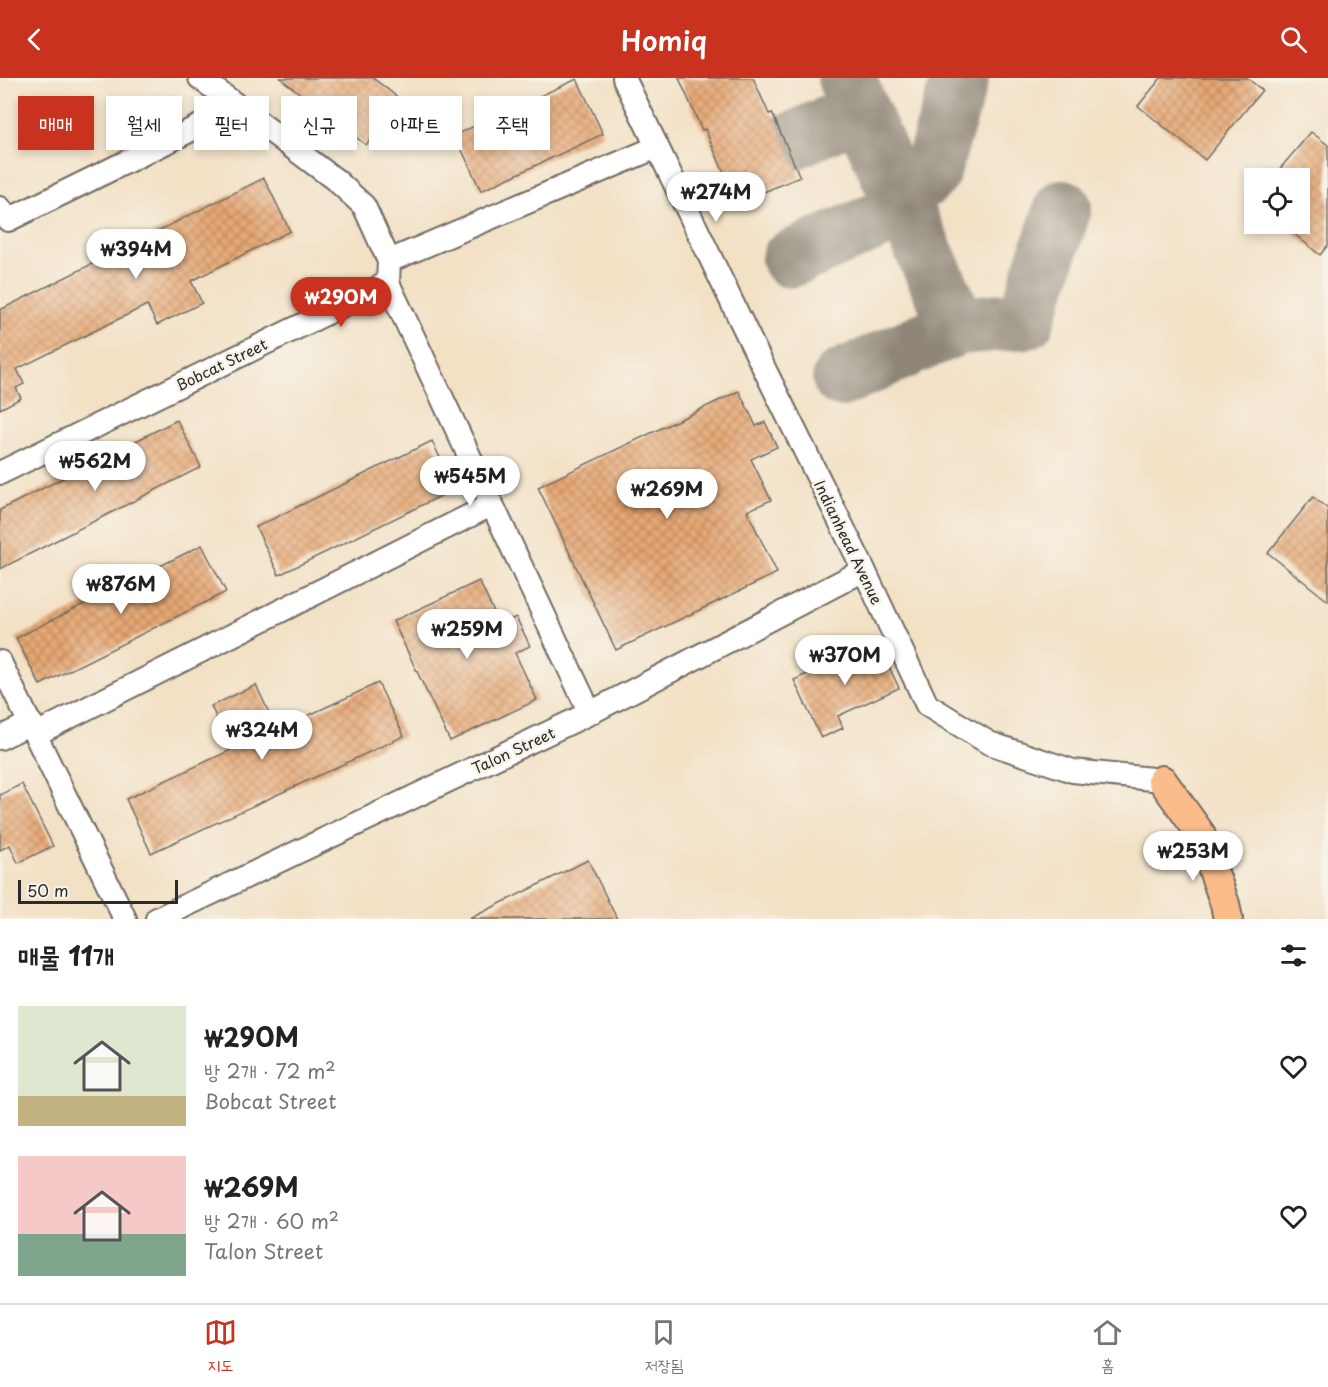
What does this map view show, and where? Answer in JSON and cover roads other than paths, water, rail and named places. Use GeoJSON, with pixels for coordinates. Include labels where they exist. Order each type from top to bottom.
{"type":"FeatureCollection","features":[{"type":"Feature","properties":{"kind":"main road","name":"Indianhead Avenue"},"geometry":{"type":"LineString","coordinates":[[1162,780],[1200,833],[1228,919]]}},
{"type":"Feature","properties":{"kind":"street"},"geometry":{"type":"LineString","coordinates":[[200,78],[224,96]]}},
{"type":"Feature","properties":{"kind":"street","name":"Indianhead Avenue"},"geometry":{"type":"LineString","coordinates":[[624,78],[864,570],[927,705],[989,743],[1073,771],[1162,780]]}},
{"type":"Feature","properties":{"kind":"street"},"geometry":{"type":"LineString","coordinates":[[0,208],[8,220],[194,128]]}},
{"type":"Feature","properties":{"kind":"street"},"geometry":{"type":"LineString","coordinates":[[269,130],[337,182],[364,207],[388,272],[491,505],[590,713]]}},
{"type":"Feature","properties":{"kind":"street","name":"Bobcat Street"},"geometry":{"type":"LineString","coordinates":[[0,473],[388,272],[657,147]]}},
{"type":"Feature","properties":{"kind":"street"},"geometry":{"type":"LineString","coordinates":[[0,738],[34,728],[491,505]]}},
{"type":"Feature","properties":{"kind":"street","name":"Talon Street"},"geometry":{"type":"LineString","coordinates":[[157,919],[590,713],[864,570]]}},
{"type":"Feature","properties":{"kind":"street"},"geometry":{"type":"LineString","coordinates":[[0,662],[125,919]]}}]}
